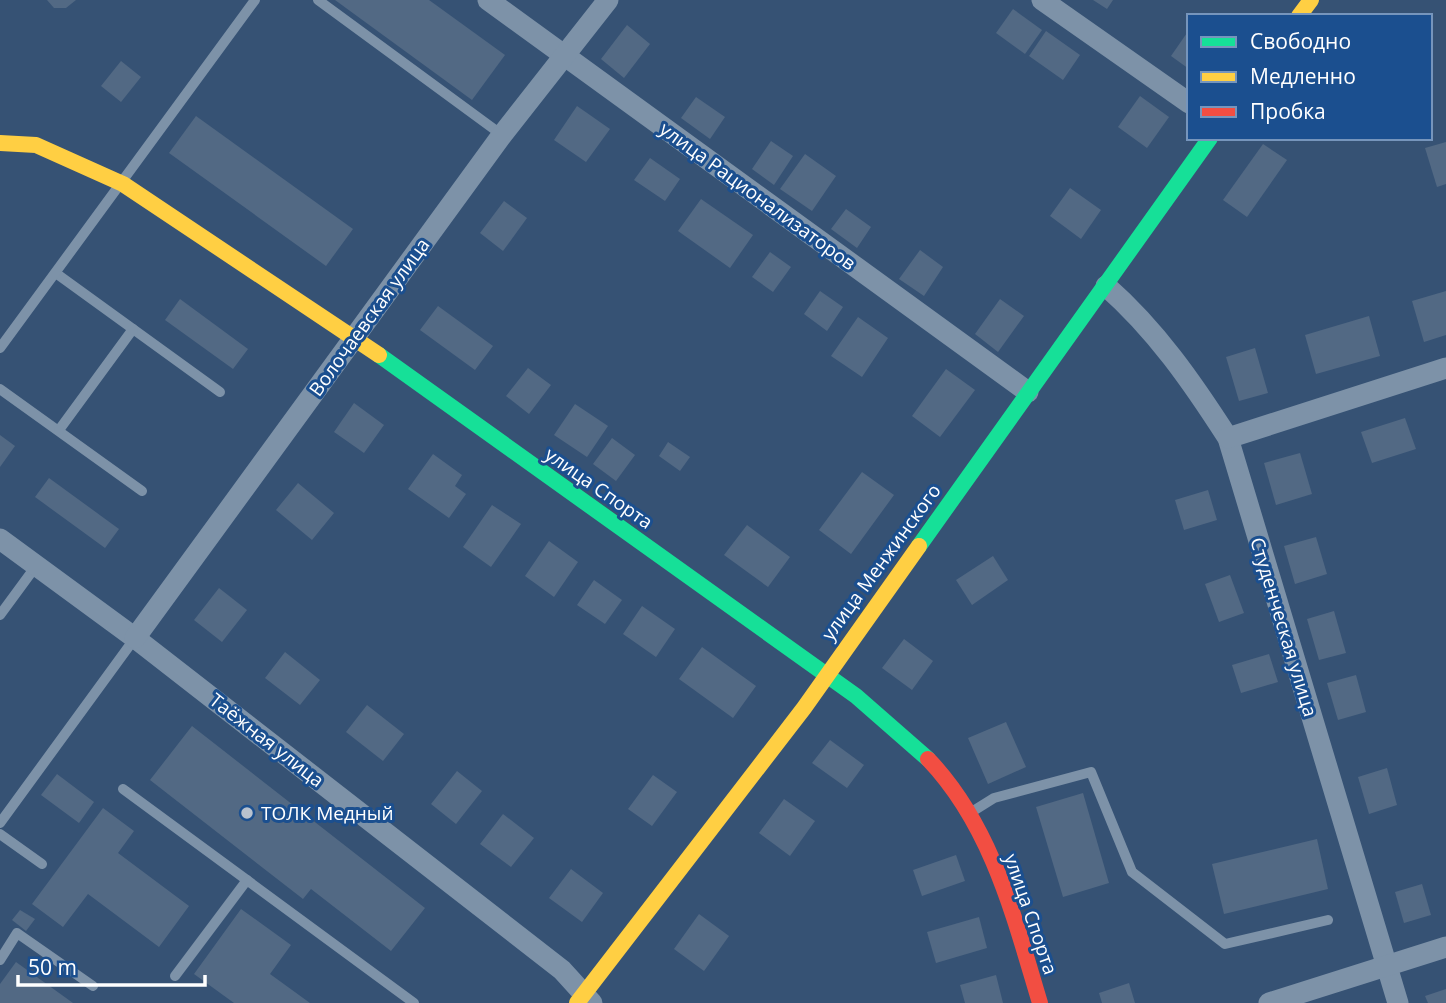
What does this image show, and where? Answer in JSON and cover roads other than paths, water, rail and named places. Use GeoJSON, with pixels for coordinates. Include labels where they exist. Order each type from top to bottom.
{"type":"FeatureCollection","features":[{"type":"Feature","properties":{"kind":"street","name":"улица Рационализаторов"},"geometry":{"type":"LineString","coordinates":[[488,0],[1028,392]]}},
{"type":"Feature","properties":{"kind":"street","name":"Волочаевская улица"},"geometry":{"type":"LineString","coordinates":[[135,638],[502,135],[608,0]]}},
{"type":"Feature","properties":{"kind":"street"},"geometry":{"type":"LineString","coordinates":[[1042,0],[1187,102]]}},
{"type":"Feature","properties":{"kind":"street","name":"улица Менжинского"},"geometry":{"type":"LineString","coordinates":[[584,1000],[804,708],[825,674],[1209,140]]}},
{"type":"Feature","properties":{"kind":"street","name":"улица Спорта"},"geometry":{"type":"LineString","coordinates":[[0,143],[36,145],[123,184],[353,338],[825,674],[905,738],[947,781],[968,815],[1005,892],[1040,1003]]}},
{"type":"Feature","properties":{"kind":"street","name":"Студенческая улица"},"geometry":{"type":"LineString","coordinates":[[1106,286],[1136,312],[1189,377],[1228,438],[1398,1003]]}},
{"type":"Feature","properties":{"kind":"street"},"geometry":{"type":"LineString","coordinates":[[1228,438],[1446,368]]}},
{"type":"Feature","properties":{"kind":"street","name":"Таёжная улица"},"geometry":{"type":"LineString","coordinates":[[0,539],[135,638],[562,970],[584,1000]]}},
{"type":"Feature","properties":{"kind":"street"},"geometry":{"type":"LineString","coordinates":[[1269,1003],[1446,947]]}},
{"type":"Feature","properties":{"kind":"lane"},"geometry":{"type":"LineString","coordinates":[[0,348],[256,0]]}},
{"type":"Feature","properties":{"kind":"lane"},"geometry":{"type":"LineString","coordinates":[[318,0],[502,135]]}},
{"type":"Feature","properties":{"kind":"lane"},"geometry":{"type":"LineString","coordinates":[[57,274],[220,392]]}},
{"type":"Feature","properties":{"kind":"lane"},"geometry":{"type":"LineString","coordinates":[[59,430],[133,329]]}},
{"type":"Feature","properties":{"kind":"lane"},"geometry":{"type":"LineString","coordinates":[[0,389],[142,491]]}},
{"type":"Feature","properties":{"kind":"lane"},"geometry":{"type":"LineString","coordinates":[[0,615],[36,566]]}},
{"type":"Feature","properties":{"kind":"lane"},"geometry":{"type":"LineString","coordinates":[[0,823],[135,638]]}},
{"type":"Feature","properties":{"kind":"lane"},"geometry":{"type":"LineString","coordinates":[[968,815],[994,798],[1091,772],[1132,872],[1226,944],[1328,920]]}},
{"type":"Feature","properties":{"kind":"lane"},"geometry":{"type":"LineString","coordinates":[[123,789],[414,1003]]}},
{"type":"Feature","properties":{"kind":"lane"},"geometry":{"type":"LineString","coordinates":[[0,834],[42,864]]}},
{"type":"Feature","properties":{"kind":"lane"},"geometry":{"type":"LineString","coordinates":[[175,976],[247,880]]}},
{"type":"Feature","properties":{"kind":"lane"},"geometry":{"type":"LineString","coordinates":[[0,960],[17,933],[93,986]]}},
{"type":"Feature","properties":{"kind":"place","name":"ТОЛК Медный"},"geometry":{"type":"Point","coordinates":[247,813]}}]}
